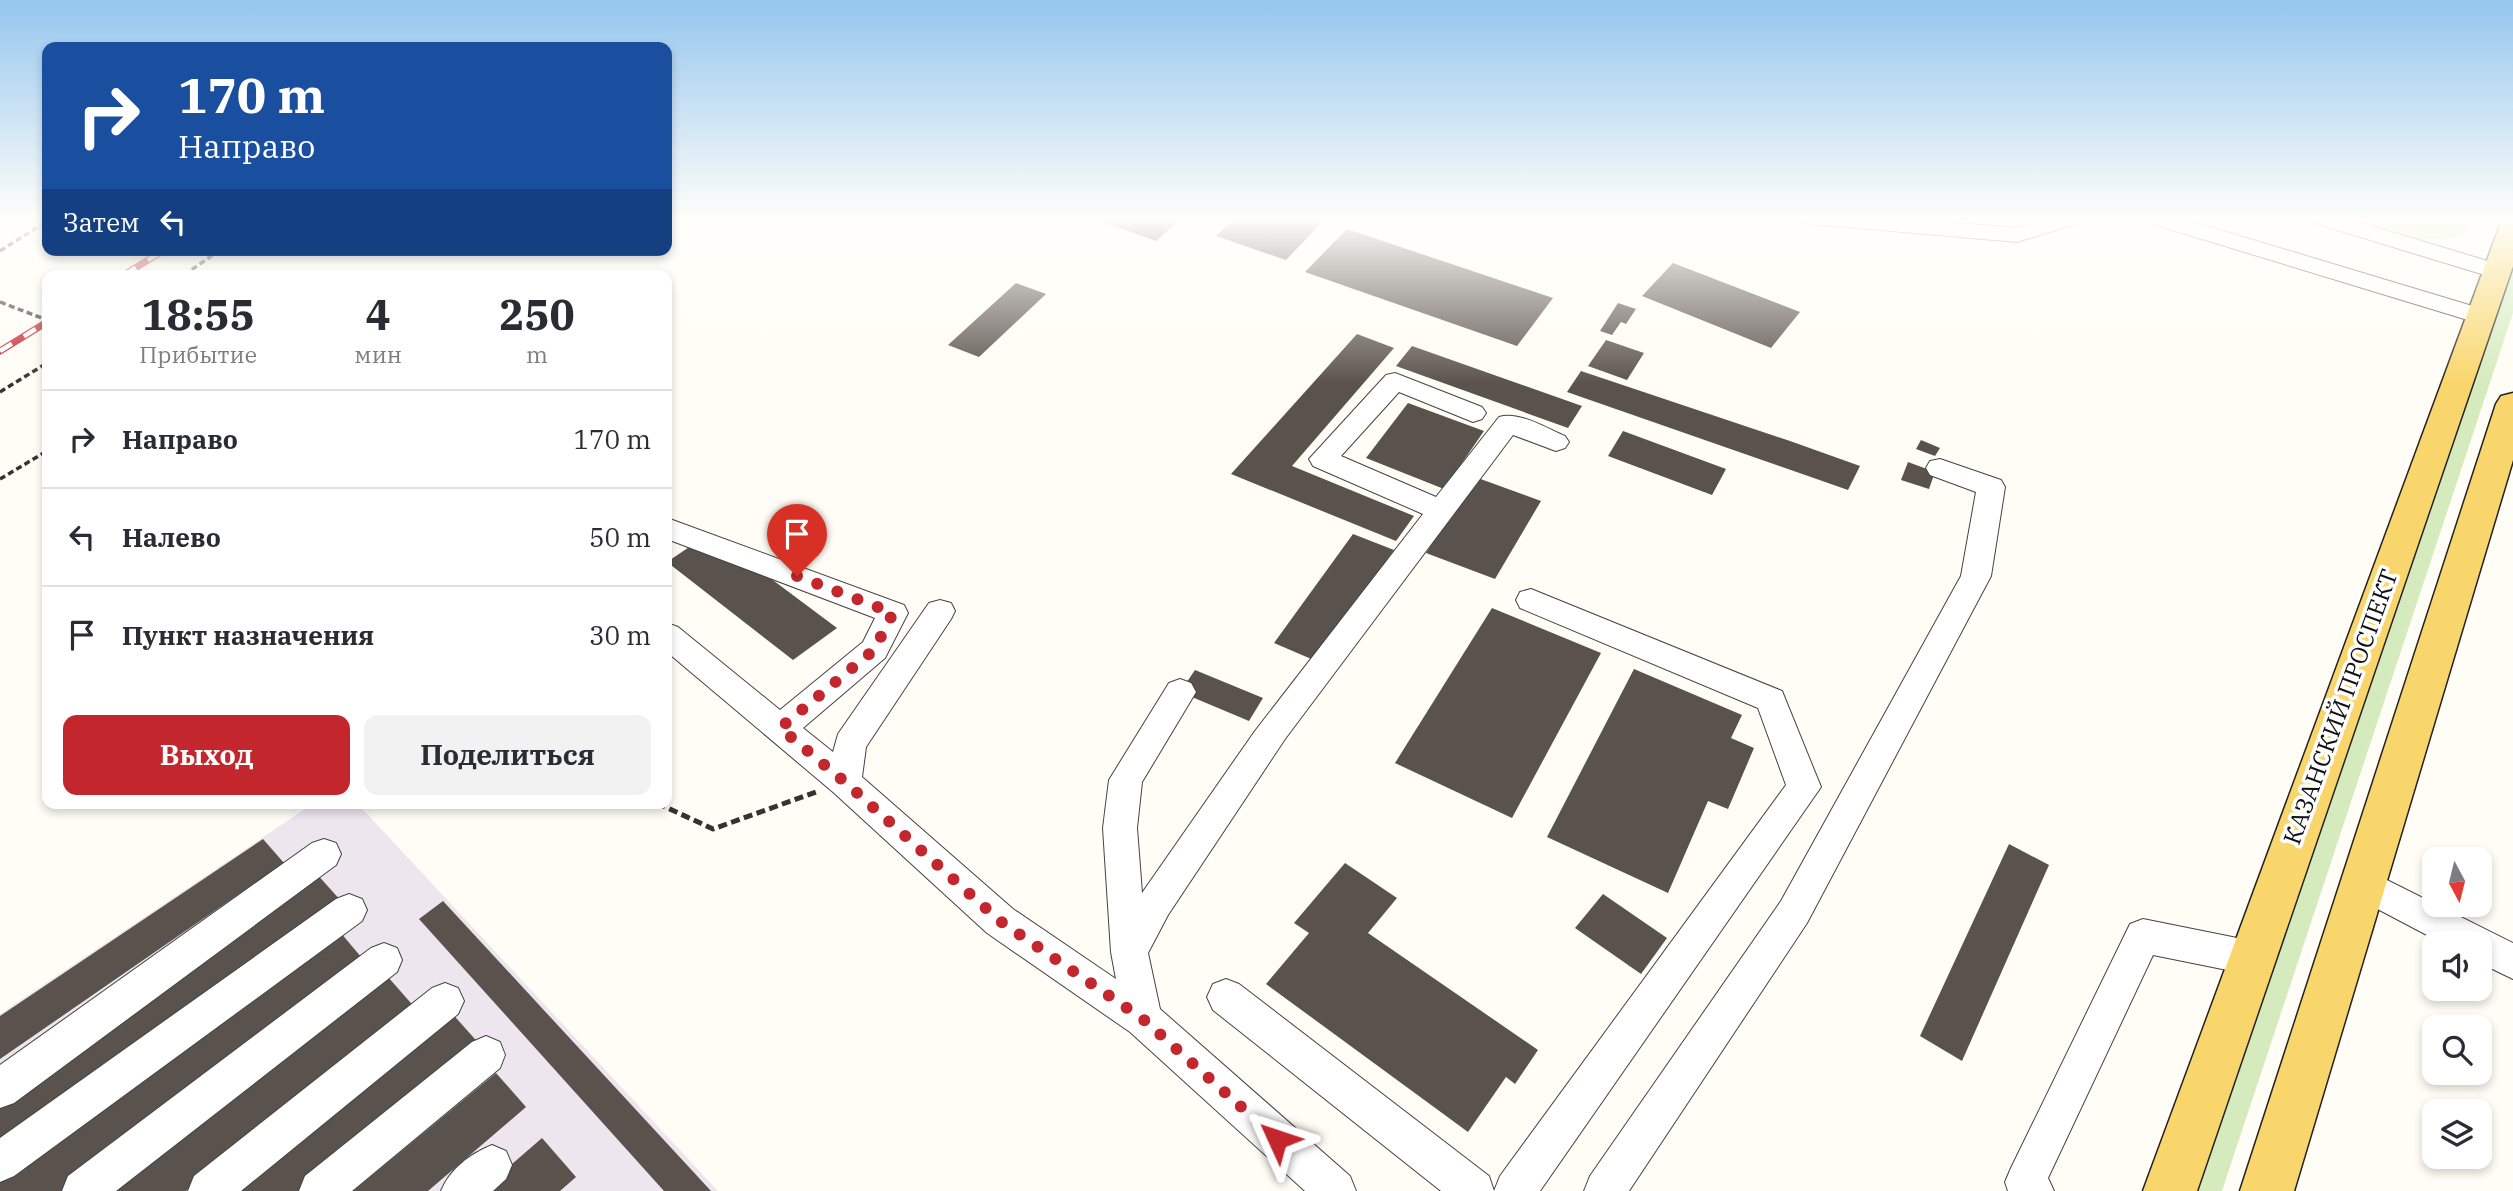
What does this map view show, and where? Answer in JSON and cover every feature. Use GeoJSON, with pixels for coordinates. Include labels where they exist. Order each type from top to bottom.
{"type":"FeatureCollection","features":[{"type":"Feature","properties":{"kind":"main road","name":"КАЗАНСКИЙ ПРОСПЕКТ"},"geometry":{"type":"LineString","coordinates":[[2170,1191],[2495,273]]}},
{"type":"Feature","properties":{"kind":"main road"},"geometry":{"type":"LineString","coordinates":[[2267,1191],[2513,404]]}},
{"type":"Feature","properties":{"kind":"lane"},"geometry":{"type":"LineString","coordinates":[[2337,273],[2480,316]]}},
{"type":"Feature","properties":{"kind":"lane"},"geometry":{"type":"LineString","coordinates":[[1441,511],[1323,459],[1395,381],[1473,413]]}},
{"type":"Feature","properties":{"kind":"lane"},"geometry":{"type":"LineString","coordinates":[[1129,952],[1155,904],[1270,734],[1508,423],[1556,442]]}},
{"type":"Feature","properties":{"kind":"lane"},"geometry":{"type":"LineString","coordinates":[[1605,1191],[1794,912],[1976,576],[1990,487],[1940,468]]}},
{"type":"Feature","properties":{"kind":"lane"},"geometry":{"type":"LineString","coordinates":[[672,530],[893,613],[874,650],[780,728]]}},
{"type":"Feature","properties":{"kind":"lane"},"geometry":{"type":"LineString","coordinates":[[1515,1191],[1804,787],[1771,700],[1531,600]]}},
{"type":"Feature","properties":{"kind":"lane"},"geometry":{"type":"LineString","coordinates":[[845,782],[850,744],[940,611]]}},
{"type":"Feature","properties":{"kind":"lane"},"geometry":{"type":"LineString","coordinates":[[672,639],[845,782],[1000,921],[1143,1019],[1335,1191]]}},
{"type":"Feature","properties":{"kind":"lane"},"geometry":{"type":"LineString","coordinates":[[1143,1019],[1129,952],[1121,828],[1126,780],[1180,692]]}},
{"type":"Feature","properties":{"kind":"lane"},"geometry":{"type":"LineString","coordinates":[[0,1089],[324,854]]}},
{"type":"Feature","properties":{"kind":"lane"},"geometry":{"type":"LineString","coordinates":[[2363,884],[2453,931]]}},
{"type":"Feature","properties":{"kind":"lane"},"geometry":{"type":"LineString","coordinates":[[0,1162],[349,910]]}},
{"type":"Feature","properties":{"kind":"lane"},"geometry":{"type":"LineString","coordinates":[[2033,1191],[2025,1182],[2143,936],[2252,958]]}},
{"type":"Feature","properties":{"kind":"lane"},"geometry":{"type":"LineString","coordinates":[[2492,951],[2513,962]]}},
{"type":"Feature","properties":{"kind":"lane"},"geometry":{"type":"LineString","coordinates":[[83,1191],[384,960]]}},
{"type":"Feature","properties":{"kind":"lane"},"geometry":{"type":"LineString","coordinates":[[1226,997],[1474,1191]]}},
{"type":"Feature","properties":{"kind":"lane"},"geometry":{"type":"LineString","coordinates":[[209,1191],[445,1001]]}},
{"type":"Feature","properties":{"kind":"lane"},"geometry":{"type":"LineString","coordinates":[[320,1191],[486,1055]]}},
{"type":"Feature","properties":{"kind":"lane"},"geometry":{"type":"LineString","coordinates":[[462,1191],[492,1165]]}},
{"type":"Feature","properties":{"kind":"path"},"geometry":{"type":"LineString","coordinates":[[0,302],[42,318]]}},
{"type":"Feature","properties":{"kind":"path"},"geometry":{"type":"LineString","coordinates":[[0,392],[42,366]]}},
{"type":"Feature","properties":{"kind":"path"},"geometry":{"type":"LineString","coordinates":[[0,479],[42,455]]}},
{"type":"Feature","properties":{"kind":"path"},"geometry":{"type":"LineString","coordinates":[[670,809],[713,828],[845,782]]}},
{"type":"Feature","properties":{"kind":"shaded area"},"geometry":{"type":"Polygon","coordinates":[[[305,809],[363,809],[718,1191],[0,1191],[0,1014],[305,809]]]}},
{"type":"Feature","properties":{"kind":"green space"},"geometry":{"type":"Polygon","coordinates":[[[2513,273],[2513,313],[2222,1191],[2198,1191],[2513,273]]]}},
{"type":"Feature","properties":{"kind":"building"},"geometry":{"type":"Polygon","coordinates":[[[1307,273],[1477,273],[1553,298],[1517,346],[1307,273]]]}},
{"type":"Feature","properties":{"kind":"building"},"geometry":{"type":"Polygon","coordinates":[[[1664,273],[1698,273],[1800,312],[1771,348],[1642,296],[1664,273]]]}},
{"type":"Feature","properties":{"kind":"building"},"geometry":{"type":"Polygon","coordinates":[[[1016,283],[1046,294],[979,357],[948,345],[1016,283]]]}},
{"type":"Feature","properties":{"kind":"building"},"geometry":{"type":"Polygon","coordinates":[[[1618,303],[1636,309],[1626,324],[1621,322],[1612,335],[1600,331],[1618,303]]]}},
{"type":"Feature","properties":{"kind":"building"},"geometry":{"type":"Polygon","coordinates":[[[1357,334],[1394,348],[1292,466],[1414,516],[1396,541],[1231,474],[1357,334]]]}},
{"type":"Feature","properties":{"kind":"building"},"geometry":{"type":"Polygon","coordinates":[[[1606,340],[1644,353],[1627,380],[1588,366],[1606,340]]]}},
{"type":"Feature","properties":{"kind":"building"},"geometry":{"type":"Polygon","coordinates":[[[1412,346],[1582,406],[1568,428],[1396,366],[1412,346]]]}},
{"type":"Feature","properties":{"kind":"building"},"geometry":{"type":"Polygon","coordinates":[[[1581,371],[1860,466],[1848,490],[1567,392],[1581,371]]]}},
{"type":"Feature","properties":{"kind":"building"},"geometry":{"type":"Polygon","coordinates":[[[1408,403],[1484,431],[1444,489],[1366,458],[1408,403]]]}},
{"type":"Feature","properties":{"kind":"building"},"geometry":{"type":"Polygon","coordinates":[[[1623,431],[1726,469],[1712,495],[1608,456],[1623,431]]]}},
{"type":"Feature","properties":{"kind":"building"},"geometry":{"type":"Polygon","coordinates":[[[1921,440],[1940,448],[1935,456],[1916,449],[1921,440]]]}},
{"type":"Feature","properties":{"kind":"building"},"geometry":{"type":"Polygon","coordinates":[[[1908,462],[1935,472],[1929,489],[1901,480],[1908,462]]]}},
{"type":"Feature","properties":{"kind":"building"},"geometry":{"type":"Polygon","coordinates":[[[1475,477],[1541,501],[1495,579],[1426,553],[1475,477]]]}},
{"type":"Feature","properties":{"kind":"building"},"geometry":{"type":"Polygon","coordinates":[[[710,533],[837,628],[793,660],[672,566],[672,559],[710,533]]]}},
{"type":"Feature","properties":{"kind":"building"},"geometry":{"type":"Polygon","coordinates":[[[1353,534],[1394,550],[1316,661],[1274,643],[1353,534]]]}},
{"type":"Feature","properties":{"kind":"building"},"geometry":{"type":"Polygon","coordinates":[[[1492,608],[1601,653],[1512,818],[1395,763],[1492,608]]]}},
{"type":"Feature","properties":{"kind":"building"},"geometry":{"type":"Polygon","coordinates":[[[1634,669],[1742,715],[1731,738],[1754,748],[1728,809],[1708,801],[1668,893],[1547,837],[1634,669]]]}},
{"type":"Feature","properties":{"kind":"building"},"geometry":{"type":"Polygon","coordinates":[[[1195,670],[1263,698],[1249,721],[1180,692],[1195,670]]]}},
{"type":"Feature","properties":{"kind":"building"},"geometry":{"type":"Polygon","coordinates":[[[263,839],[284,863],[0,1059],[0,1016],[263,839]]]}},
{"type":"Feature","properties":{"kind":"building"},"geometry":{"type":"Polygon","coordinates":[[[2009,844],[2049,865],[1962,1061],[1920,1036],[2009,844]]]}},
{"type":"Feature","properties":{"kind":"building"},"geometry":{"type":"Polygon","coordinates":[[[1345,863],[1397,898],[1368,933],[1538,1050],[1515,1084],[1506,1077],[1468,1132],[1266,984],[1309,933],[1294,923],[1345,863]]]}},
{"type":"Feature","properties":{"kind":"building"},"geometry":{"type":"Polygon","coordinates":[[[315,872],[342,902],[0,1148],[0,1093],[315,872]]]}},
{"type":"Feature","properties":{"kind":"building"},"geometry":{"type":"Polygon","coordinates":[[[1603,894],[1667,938],[1641,974],[1575,928],[1603,894]]]}},
{"type":"Feature","properties":{"kind":"building"},"geometry":{"type":"Polygon","coordinates":[[[443,901],[711,1191],[664,1191],[419,919],[443,901]]]}},
{"type":"Feature","properties":{"kind":"building"},"geometry":{"type":"Polygon","coordinates":[[[340,932],[367,964],[64,1191],[0,1191],[0,1180],[340,932]]]}},
{"type":"Feature","properties":{"kind":"building"},"geometry":{"type":"Polygon","coordinates":[[[388,977],[417,1010],[186,1191],[107,1191],[388,977]]]}},
{"type":"Feature","properties":{"kind":"building"},"geometry":{"type":"Polygon","coordinates":[[[449,1010],[482,1047],[309,1191],[226,1191],[449,1010]]]}},
{"type":"Feature","properties":{"kind":"building"},"geometry":{"type":"Polygon","coordinates":[[[496,1073],[526,1107],[428,1191],[353,1191],[496,1073]]]}},
{"type":"Feature","properties":{"kind":"building"},"geometry":{"type":"Polygon","coordinates":[[[542,1138],[576,1177],[560,1191],[481,1191],[542,1138]]]}},
{"type":"Feature","properties":{"kind":"railway"},"geometry":{"type":"LineString","coordinates":[[0,351],[42,325]]}},
{"type":"Feature","properties":{"kind":"route"},"geometry":{"type":"LineString","coordinates":[[797,576],[893,613],[874,650],[780,728],[845,782],[1000,921],[1143,1019],[1277,1139]]}}]}
